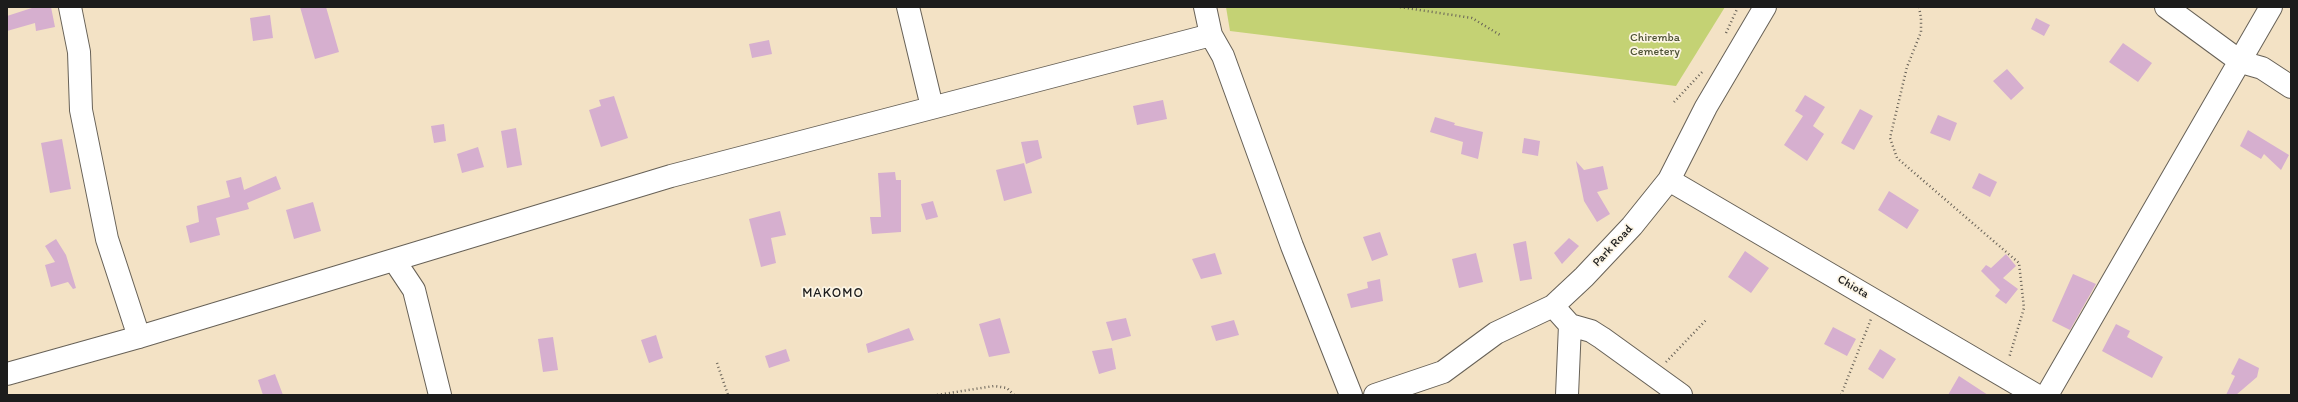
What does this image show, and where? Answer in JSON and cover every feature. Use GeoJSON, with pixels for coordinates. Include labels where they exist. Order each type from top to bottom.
{"type":"FeatureCollection","features":[{"type":"Feature","properties":{"kind":"street"},"geometry":{"type":"LineString","coordinates":[[70,7],[79,52],[81,110],[107,238],[139,337]]}},
{"type":"Feature","properties":{"kind":"street"},"geometry":{"type":"LineString","coordinates":[[908,7],[932,106]]}},
{"type":"Feature","properties":{"kind":"street"},"geometry":{"type":"LineString","coordinates":[[1205,7],[1211,35],[1223,56],[1292,246],[1351,395]]}},
{"type":"Feature","properties":{"kind":"street","name":"Park Road"},"geometry":{"type":"LineString","coordinates":[[1376,395],[1443,372],[1496,333],[1553,306],[1584,277],[1632,226],[1669,180],[1706,107],[1765,7]]}},
{"type":"Feature","properties":{"kind":"street"},"geometry":{"type":"LineString","coordinates":[[2166,7],[2240,62],[2262,68],[2291,87]]}},
{"type":"Feature","properties":{"kind":"street"},"geometry":{"type":"LineString","coordinates":[[2047,395],[2271,7]]}},
{"type":"Feature","properties":{"kind":"street"},"geometry":{"type":"LineString","coordinates":[[7,374],[139,337],[671,176],[932,106],[1211,35]]}},
{"type":"Feature","properties":{"kind":"street","name":"Chiota"},"geometry":{"type":"LineString","coordinates":[[1669,180],[2036,395]]}},
{"type":"Feature","properties":{"kind":"street"},"geometry":{"type":"LineString","coordinates":[[394,260],[414,290],[440,395]]}},
{"type":"Feature","properties":{"kind":"street"},"geometry":{"type":"LineString","coordinates":[[1553,306],[1570,325],[1597,334],[1648,369],[1681,395]]}},
{"type":"Feature","properties":{"kind":"street"},"geometry":{"type":"LineString","coordinates":[[1567,395],[1570,325]]}},
{"type":"Feature","properties":{"kind":"path"},"geometry":{"type":"LineString","coordinates":[[1400,7],[1472,18],[1500,35]]}},
{"type":"Feature","properties":{"kind":"path"},"geometry":{"type":"LineString","coordinates":[[1725,35],[1738,7]]}},
{"type":"Feature","properties":{"kind":"path"},"geometry":{"type":"LineString","coordinates":[[1919,7],[1921,32],[1907,67],[1890,138],[1897,158],[2019,263],[2024,308],[2004,377]]}},
{"type":"Feature","properties":{"kind":"path"},"geometry":{"type":"LineString","coordinates":[[1674,102],[1706,68]]}},
{"type":"Feature","properties":{"kind":"path"},"geometry":{"type":"LineString","coordinates":[[1841,395],[1872,316],[1875,300]]}},
{"type":"Feature","properties":{"kind":"path"},"geometry":{"type":"LineString","coordinates":[[1648,369],[1666,362],[1707,319]]}},
{"type":"Feature","properties":{"kind":"path"},"geometry":{"type":"LineString","coordinates":[[717,362],[728,395]]}},
{"type":"Feature","properties":{"kind":"path"},"geometry":{"type":"LineString","coordinates":[[936,395],[994,386],[1008,388],[1014,395]]}},
{"type":"Feature","properties":{"kind":"green space","name":"Chiremba Cemetery"},"geometry":{"type":"Polygon","coordinates":[[[1226,7],[1725,7],[1676,86],[1230,31],[1226,7]]]}},
{"type":"Feature","properties":{"kind":"building"},"geometry":{"type":"Polygon","coordinates":[[[35,7],[51,7],[55,27],[36,31],[35,23],[7,31],[7,16],[35,7]]]}},
{"type":"Feature","properties":{"kind":"building"},"geometry":{"type":"Polygon","coordinates":[[[300,7],[326,7],[339,52],[315,59],[300,7]]]}},
{"type":"Feature","properties":{"kind":"building"},"geometry":{"type":"Polygon","coordinates":[[[270,15],[273,38],[253,41],[250,18],[270,15]]]}},
{"type":"Feature","properties":{"kind":"building"},"geometry":{"type":"Polygon","coordinates":[[[2036,18],[2050,25],[2044,36],[2031,29],[2036,18]]]}},
{"type":"Feature","properties":{"kind":"building"},"geometry":{"type":"Polygon","coordinates":[[[769,40],[772,54],[752,58],[749,44],[769,40]]]}},
{"type":"Feature","properties":{"kind":"building"},"geometry":{"type":"Polygon","coordinates":[[[2123,43],[2152,63],[2138,82],[2109,62],[2123,43]]]}},
{"type":"Feature","properties":{"kind":"building"},"geometry":{"type":"Polygon","coordinates":[[[2007,69],[2024,88],[2011,100],[1993,81],[2007,69]]]}},
{"type":"Feature","properties":{"kind":"building"},"geometry":{"type":"Polygon","coordinates":[[[1805,95],[1825,107],[1813,126],[1824,134],[1807,161],[1784,145],[1803,116],[1795,111],[1805,95]]]}},
{"type":"Feature","properties":{"kind":"building"},"geometry":{"type":"Polygon","coordinates":[[[614,96],[628,138],[601,147],[589,110],[601,106],[599,100],[614,96]]]}},
{"type":"Feature","properties":{"kind":"building"},"geometry":{"type":"Polygon","coordinates":[[[1163,100],[1167,119],[1137,125],[1133,106],[1163,100]]]}},
{"type":"Feature","properties":{"kind":"building"},"geometry":{"type":"Polygon","coordinates":[[[1860,109],[1873,116],[1854,150],[1841,143],[1860,109]]]}},
{"type":"Feature","properties":{"kind":"building"},"geometry":{"type":"Polygon","coordinates":[[[1938,115],[1957,123],[1950,141],[1930,133],[1938,115]]]}},
{"type":"Feature","properties":{"kind":"building"},"geometry":{"type":"Polygon","coordinates":[[[1435,117],[1455,123],[1454,125],[1483,132],[1478,159],[1461,154],[1463,142],[1430,132],[1435,117]]]}},
{"type":"Feature","properties":{"kind":"building"},"geometry":{"type":"Polygon","coordinates":[[[444,124],[446,141],[434,143],[431,126],[444,124]]]}},
{"type":"Feature","properties":{"kind":"building"},"geometry":{"type":"Polygon","coordinates":[[[516,128],[522,165],[507,168],[501,131],[516,128]]]}},
{"type":"Feature","properties":{"kind":"building"},"geometry":{"type":"Polygon","coordinates":[[[2248,130],[2289,155],[2281,170],[2264,154],[2261,159],[2240,146],[2248,130]]]}},
{"type":"Feature","properties":{"kind":"building"},"geometry":{"type":"Polygon","coordinates":[[[1524,138],[1540,141],[1538,156],[1522,153],[1524,138]]]}},
{"type":"Feature","properties":{"kind":"building"},"geometry":{"type":"Polygon","coordinates":[[[62,139],[71,189],[50,193],[41,143],[62,139]]]}},
{"type":"Feature","properties":{"kind":"building"},"geometry":{"type":"Polygon","coordinates":[[[1038,140],[1042,158],[1026,164],[1021,142],[1038,140]]]}},
{"type":"Feature","properties":{"kind":"building"},"geometry":{"type":"Polygon","coordinates":[[[478,147],[484,167],[462,173],[457,154],[478,147]]]}},
{"type":"Feature","properties":{"kind":"building"},"geometry":{"type":"Polygon","coordinates":[[[1576,161],[1584,170],[1603,166],[1608,189],[1597,192],[1610,214],[1597,222],[1584,201],[1576,161]]]}},
{"type":"Feature","properties":{"kind":"building"},"geometry":{"type":"Polygon","coordinates":[[[1024,163],[1032,193],[1004,201],[996,170],[1024,163]]]}},
{"type":"Feature","properties":{"kind":"building"},"geometry":{"type":"Polygon","coordinates":[[[895,172],[896,180],[901,180],[901,232],[872,234],[870,217],[881,217],[878,173],[895,172]]]}},
{"type":"Feature","properties":{"kind":"building"},"geometry":{"type":"Polygon","coordinates":[[[1979,173],[1997,182],[1990,197],[1972,188],[1979,173]]]}},
{"type":"Feature","properties":{"kind":"building"},"geometry":{"type":"Polygon","coordinates":[[[276,176],[281,189],[247,203],[249,209],[216,218],[220,235],[190,243],[186,226],[199,222],[197,206],[230,197],[226,181],[241,177],[244,190],[276,176]]]}},
{"type":"Feature","properties":{"kind":"building"},"geometry":{"type":"Polygon","coordinates":[[[1889,191],[1919,210],[1907,229],[1878,210],[1889,191]]]}},
{"type":"Feature","properties":{"kind":"building"},"geometry":{"type":"Polygon","coordinates":[[[933,201],[938,217],[926,220],[921,204],[933,201]]]}},
{"type":"Feature","properties":{"kind":"building"},"geometry":{"type":"Polygon","coordinates":[[[313,202],[321,231],[294,239],[286,210],[313,202]]]}},
{"type":"Feature","properties":{"kind":"building"},"geometry":{"type":"Polygon","coordinates":[[[780,211],[786,235],[771,238],[776,263],[761,267],[749,219],[780,211]]]}},
{"type":"Feature","properties":{"kind":"building"},"geometry":{"type":"Polygon","coordinates":[[[1380,232],[1388,255],[1372,261],[1363,237],[1380,232]]]}},
{"type":"Feature","properties":{"kind":"building"},"geometry":{"type":"Polygon","coordinates":[[[1569,238],[1579,246],[1562,264],[1554,253],[1569,238]]]}},
{"type":"Feature","properties":{"kind":"building"},"geometry":{"type":"Polygon","coordinates":[[[56,239],[66,255],[76,288],[73,289],[68,282],[51,287],[45,265],[55,262],[45,246],[56,239]]]}},
{"type":"Feature","properties":{"kind":"building"},"geometry":{"type":"Polygon","coordinates":[[[1526,241],[1532,279],[1520,281],[1513,244],[1526,241]]]}},
{"type":"Feature","properties":{"kind":"building"},"geometry":{"type":"Polygon","coordinates":[[[1745,251],[1769,268],[1751,293],[1728,277],[1745,251]]]}},
{"type":"Feature","properties":{"kind":"building"},"geometry":{"type":"Polygon","coordinates":[[[1215,253],[1222,274],[1201,279],[1192,259],[1215,253]]]}},
{"type":"Feature","properties":{"kind":"building"},"geometry":{"type":"Polygon","coordinates":[[[1476,253],[1483,282],[1459,288],[1452,259],[1476,253]]]}},
{"type":"Feature","properties":{"kind":"building"},"geometry":{"type":"Polygon","coordinates":[[[2006,254],[2016,266],[2003,278],[2018,289],[2006,304],[1995,296],[2000,290],[1981,271],[1986,265],[1991,268],[2006,254]]]}},
{"type":"Feature","properties":{"kind":"building"},"geometry":{"type":"Polygon","coordinates":[[[2073,274],[2096,284],[2070,330],[2052,321],[2073,274]]]}},
{"type":"Feature","properties":{"kind":"building"},"geometry":{"type":"Polygon","coordinates":[[[1380,279],[1383,301],[1351,308],[1347,294],[1368,288],[1367,282],[1380,279]]]}},
{"type":"Feature","properties":{"kind":"building"},"geometry":{"type":"Polygon","coordinates":[[[1000,318],[1010,353],[989,357],[979,324],[1000,318]]]}},
{"type":"Feature","properties":{"kind":"building"},"geometry":{"type":"Polygon","coordinates":[[[1126,318],[1131,336],[1112,341],[1106,322],[1126,318]]]}},
{"type":"Feature","properties":{"kind":"building"},"geometry":{"type":"Polygon","coordinates":[[[1234,320],[1239,335],[1216,341],[1211,326],[1234,320]]]}},
{"type":"Feature","properties":{"kind":"building"},"geometry":{"type":"Polygon","coordinates":[[[2116,324],[2130,331],[2127,337],[2163,357],[2152,378],[2102,351],[2116,324]]]}},
{"type":"Feature","properties":{"kind":"building"},"geometry":{"type":"Polygon","coordinates":[[[1833,327],[1856,339],[1847,356],[1824,344],[1833,327]]]}},
{"type":"Feature","properties":{"kind":"building"},"geometry":{"type":"Polygon","coordinates":[[[909,328],[914,340],[868,353],[866,344],[909,328]]]}},
{"type":"Feature","properties":{"kind":"building"},"geometry":{"type":"Polygon","coordinates":[[[656,335],[663,358],[649,363],[641,340],[656,335]]]}},
{"type":"Feature","properties":{"kind":"building"},"geometry":{"type":"Polygon","coordinates":[[[553,337],[558,370],[543,372],[538,339],[553,337]]]}},
{"type":"Feature","properties":{"kind":"building"},"geometry":{"type":"Polygon","coordinates":[[[1112,348],[1116,369],[1099,374],[1092,351],[1112,348]]]}},
{"type":"Feature","properties":{"kind":"building"},"geometry":{"type":"Polygon","coordinates":[[[786,349],[790,361],[769,368],[765,356],[786,349]]]}},
{"type":"Feature","properties":{"kind":"building"},"geometry":{"type":"Polygon","coordinates":[[[1880,349],[1896,359],[1883,379],[1868,369],[1880,349]]]}},
{"type":"Feature","properties":{"kind":"building"},"geometry":{"type":"Polygon","coordinates":[[[2239,358],[2259,368],[2257,377],[2236,395],[2226,395],[2235,376],[2231,374],[2239,358]]]}},
{"type":"Feature","properties":{"kind":"building"},"geometry":{"type":"Polygon","coordinates":[[[275,374],[283,395],[263,395],[258,380],[275,374]]]}},
{"type":"Feature","properties":{"kind":"building"},"geometry":{"type":"Polygon","coordinates":[[[1959,376],[1988,395],[1948,395],[1959,376]]]}},
{"type":"Feature","properties":{"kind":"district","name":"MAKOMO"},"geometry":{"type":"Point","coordinates":[833,294]}}]}
